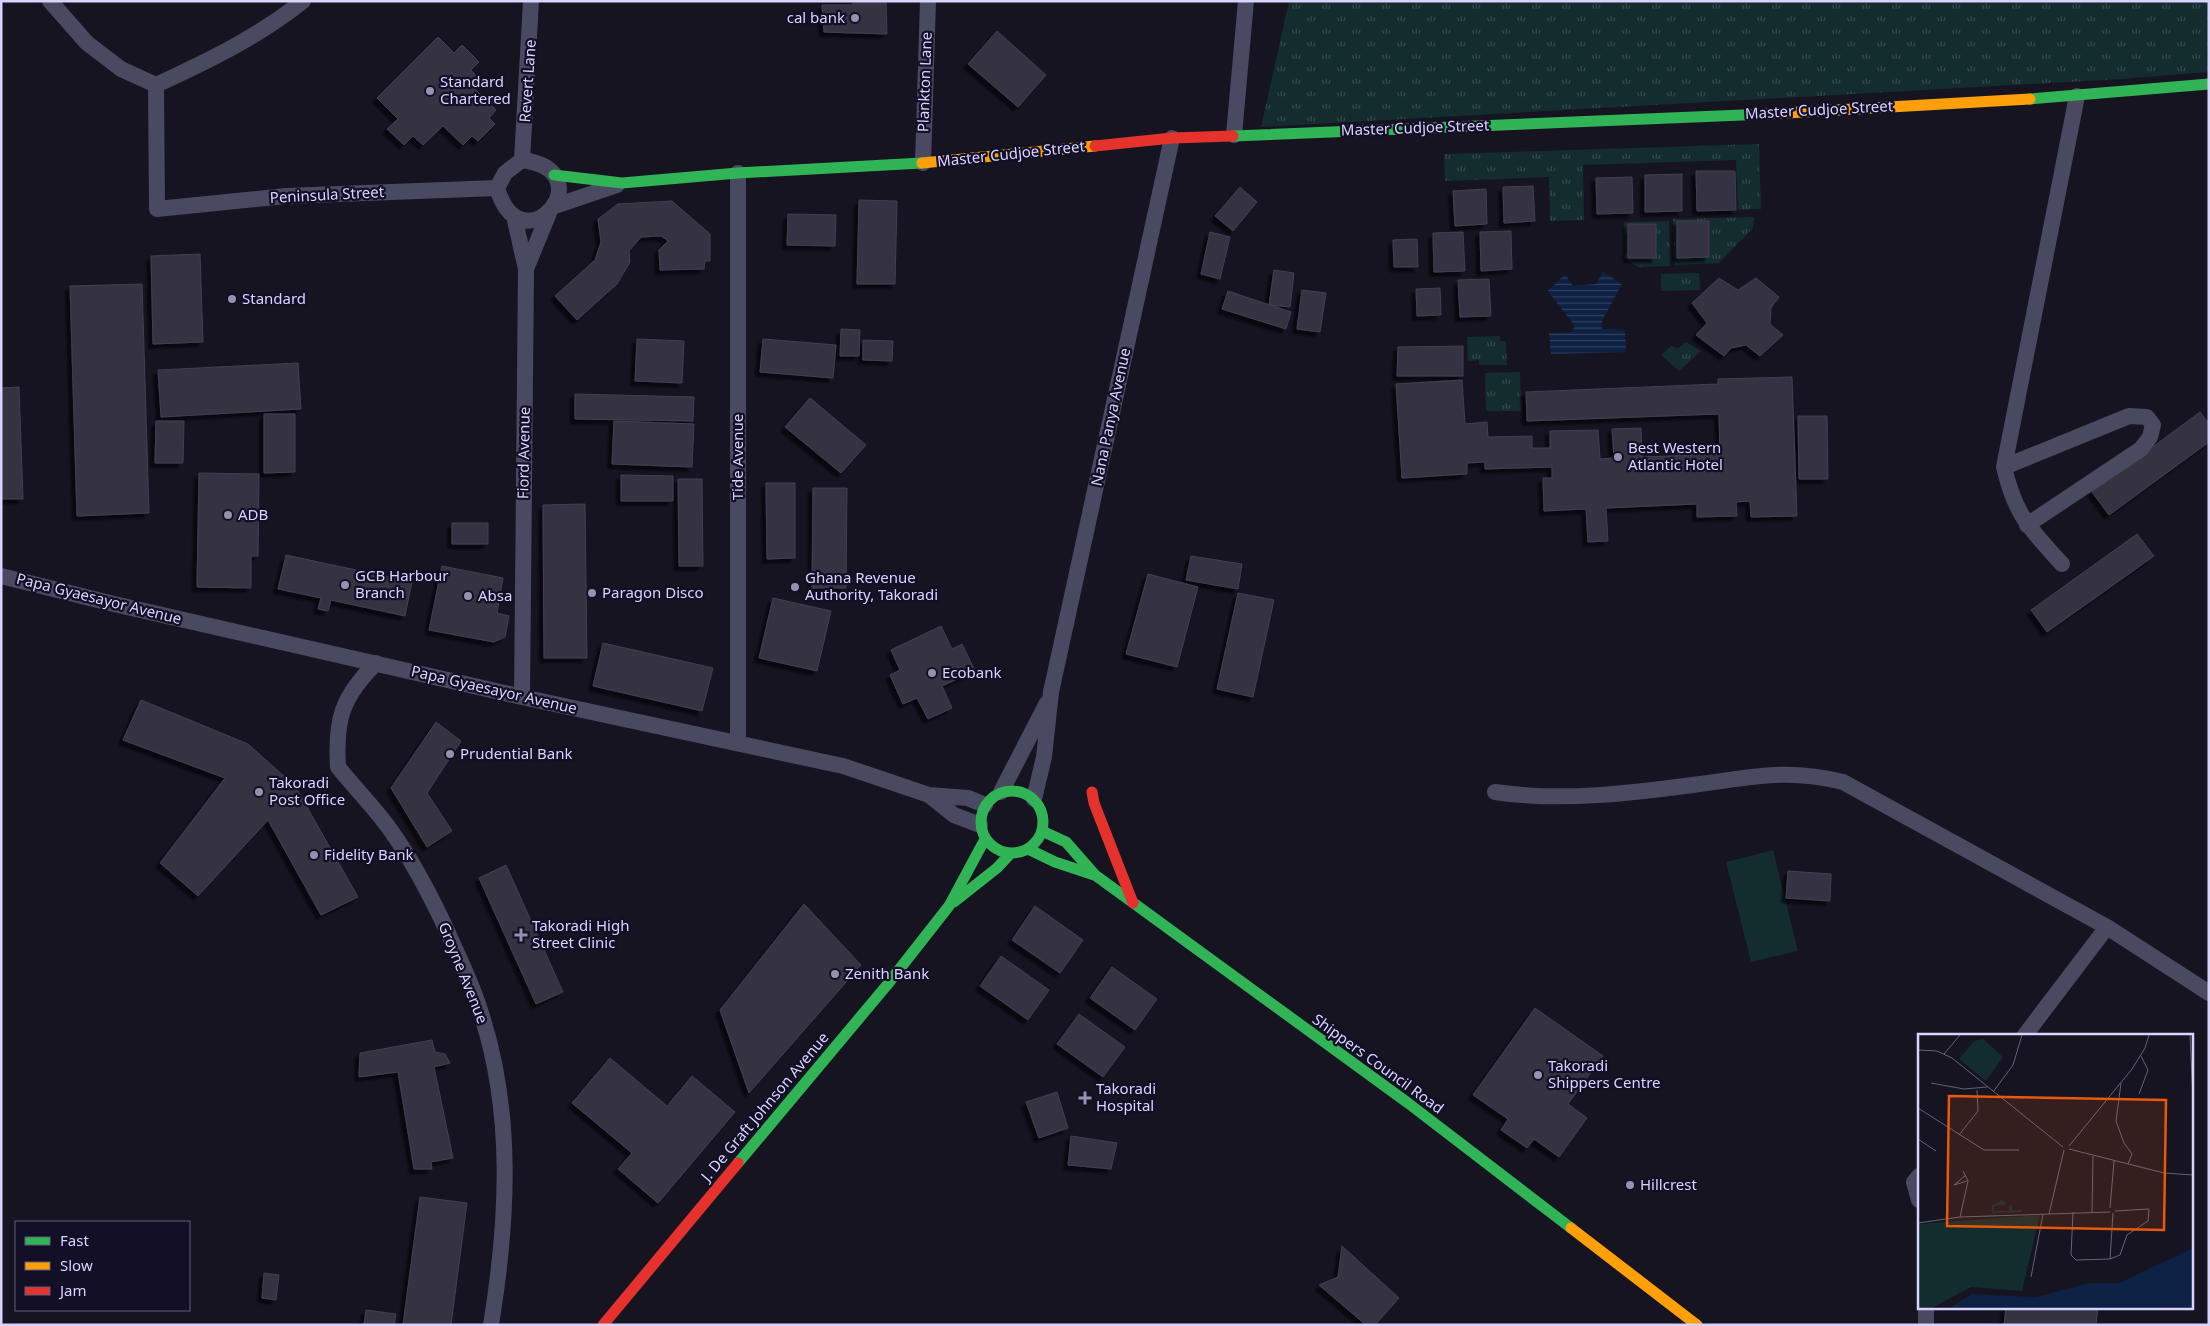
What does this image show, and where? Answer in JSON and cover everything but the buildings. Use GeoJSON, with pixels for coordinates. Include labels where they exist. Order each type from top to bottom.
{"type":"FeatureCollection","features":[{"type":"Feature","properties":{"kind":"street"},"geometry":{"type":"LineString","coordinates":[[50,1],[88,43],[121,69],[156,85],[230,51],[274,24],[303,1]]}},
{"type":"Feature","properties":{"kind":"street","name":"Revert Lane"},"geometry":{"type":"LineString","coordinates":[[522,160],[532,1]]}},
{"type":"Feature","properties":{"kind":"street","name":"Plankton Lane"},"geometry":{"type":"LineString","coordinates":[[923,163],[928,1]]}},
{"type":"Feature","properties":{"kind":"street"},"geometry":{"type":"LineString","coordinates":[[1234,135],[1246,1]]}},
{"type":"Feature","properties":{"kind":"street","name":"Master Cudjoe Street"},"geometry":{"type":"LineString","coordinates":[[554,175],[622,183],[738,173],[923,163],[1172,138],[1746,115],[2076,96],[2209,84]]}},
{"type":"Feature","properties":{"kind":"street","name":"Peninsula Street"},"geometry":{"type":"LineString","coordinates":[[156,85],[157,209],[286,196],[497,188]]}},
{"type":"Feature","properties":{"kind":"street"},"geometry":{"type":"LineString","coordinates":[[2062,564],[2027,525],[2010,492],[2004,467],[2076,96]]}},
{"type":"Feature","properties":{"kind":"street","name":"Nana Panya Avenue"},"geometry":{"type":"LineString","coordinates":[[1034,799],[1044,757],[1051,697],[1172,138]]}},
{"type":"Feature","properties":{"kind":"street"},"geometry":{"type":"LineString","coordinates":[[514,216],[525,220],[538,219],[552,210],[558,196],[558,185],[554,175],[546,167],[522,160],[505,173],[497,188],[502,202],[514,216],[526,270]]}},
{"type":"Feature","properties":{"kind":"street","name":"Tide Avenue"},"geometry":{"type":"LineString","coordinates":[[738,173],[738,742]]}},
{"type":"Feature","properties":{"kind":"street","name":"Master Cudjoe Street"},"geometry":{"type":"LineString","coordinates":[[552,210],[622,183]]}},
{"type":"Feature","properties":{"kind":"street","name":"Fiord Avenue"},"geometry":{"type":"LineString","coordinates":[[522,697],[526,270],[552,210]]}},
{"type":"Feature","properties":{"kind":"street"},"geometry":{"type":"LineString","coordinates":[[2004,467],[2129,416],[2147,417],[2153,425],[2150,438],[2141,449],[2027,525]]}},
{"type":"Feature","properties":{"kind":"street","name":"Papa Gyaesayor Avenue"},"geometry":{"type":"LineString","coordinates":[[1,576],[124,607],[522,697],[843,766],[929,795],[968,798],[984,805]]}},
{"type":"Feature","properties":{"kind":"street","name":"Groyne Avenue"},"geometry":{"type":"LineString","coordinates":[[376,663],[358,681],[344,702],[338,735],[338,767],[388,827],[423,880],[480,1009],[493,1057],[499,1095],[504,1152],[505,1213],[499,1274],[491,1325]]}},
{"type":"Feature","properties":{"kind":"street","name":"Nana Panya Avenue"},"geometry":{"type":"LineString","coordinates":[[1001,792],[1030,733],[1051,697]]}},
{"type":"Feature","properties":{"kind":"street"},"geometry":{"type":"LineString","coordinates":[[1495,792],[1521,796],[1614,794],[1743,776],[1785,774],[1815,775],[1843,782],[2107,927],[2209,993]]}},
{"type":"Feature","properties":{"kind":"street"},"geometry":{"type":"LineString","coordinates":[[929,795],[954,815],[982,832],[996,849],[1011,853],[1028,849],[1039,838],[1042,831],[1041,810],[1034,799],[1018,791],[1001,792],[984,805],[982,832]]}},
{"type":"Feature","properties":{"kind":"street"},"geometry":{"type":"LineString","coordinates":[[1092,792],[1094,803],[1133,904]]}},
{"type":"Feature","properties":{"kind":"street","name":"Shippers Council Road"},"geometry":{"type":"LineString","coordinates":[[1042,831],[1066,842],[1096,875],[1133,904],[1408,1103],[1696,1325]]}},
{"type":"Feature","properties":{"kind":"street","name":"J. De Graft Johnson Avenue"},"geometry":{"type":"LineString","coordinates":[[949,906],[982,832]]}},
{"type":"Feature","properties":{"kind":"street"},"geometry":{"type":"LineString","coordinates":[[1028,849],[1055,862],[1096,875]]}},
{"type":"Feature","properties":{"kind":"street","name":"J. De Graft Johnson Avenue"},"geometry":{"type":"LineString","coordinates":[[603,1325],[887,985],[949,906],[996,868],[1011,853]]}},
{"type":"Feature","properties":{"kind":"street"},"geometry":{"type":"LineString","coordinates":[[2026,1034],[2107,927]]}},
{"type":"Feature","properties":{"kind":"street"},"geometry":{"type":"LineString","coordinates":[[1916,1179],[1918,1193]]}},
{"type":"Feature","properties":{"kind":"street"},"geometry":{"type":"LineString","coordinates":[[1926,1308],[1926,1325]]}},
{"type":"Feature","properties":{"kind":"green space"},"geometry":{"type":"Polygon","coordinates":[[[1289,1],[2209,1],[2209,72],[2121,79],[1261,127],[1289,1]]]}},
{"type":"Feature","properties":{"kind":"green space"},"geometry":{"type":"Polygon","coordinates":[[[1759,144],[1761,209],[1738,210],[1736,160],[1583,165],[1584,220],[1550,221],[1549,177],[1445,181],[1444,154],[1759,144]]]}},
{"type":"Feature","properties":{"kind":"green space"},"geometry":{"type":"Polygon","coordinates":[[[1754,217],[1753,228],[1719,263],[1674,265],[1673,219],[1754,217]]]}},
{"type":"Feature","properties":{"kind":"green space"},"geometry":{"type":"Polygon","coordinates":[[[1669,221],[1670,266],[1638,267],[1625,259],[1624,222],[1669,221]]]}},
{"type":"Feature","properties":{"kind":"green space"},"geometry":{"type":"Polygon","coordinates":[[[1699,273],[1700,290],[1661,291],[1661,274],[1699,273]]]}},
{"type":"Feature","properties":{"kind":"green space"},"geometry":{"type":"Polygon","coordinates":[[[1500,336],[1500,341],[1506,341],[1507,365],[1479,365],[1479,360],[1468,361],[1467,337],[1500,336]]]}},
{"type":"Feature","properties":{"kind":"green space"},"geometry":{"type":"Polygon","coordinates":[[[1686,342],[1701,351],[1679,371],[1661,355],[1671,346],[1678,348],[1686,342]]]}},
{"type":"Feature","properties":{"kind":"green space"},"geometry":{"type":"Polygon","coordinates":[[[1520,372],[1521,411],[1486,411],[1485,373],[1520,372]]]}},
{"type":"Feature","properties":{"kind":"green space"},"geometry":{"type":"Polygon","coordinates":[[[1773,850],[1798,951],[1751,962],[1726,862],[1773,850]]]}},
{"type":"Feature","properties":{"kind":"water"},"geometry":{"type":"Polygon","coordinates":[[[1603,272],[1622,284],[1602,321],[1602,329],[1625,330],[1626,352],[1551,354],[1549,333],[1573,332],[1574,325],[1548,291],[1565,274],[1573,286],[1596,284],[1603,272]]]}},
{"type":"Feature","properties":{"kind":"traffic: fast"},"geometry":{"type":"LineString","coordinates":[[2030,99],[2209,84]]}},
{"type":"Feature","properties":{"kind":"traffic: fast"},"geometry":{"type":"LineString","coordinates":[[1233,136],[1767,114]]}},
{"type":"Feature","properties":{"kind":"traffic: fast"},"geometry":{"type":"LineString","coordinates":[[554,175],[622,183],[738,173],[922,163]]}},
{"type":"Feature","properties":{"kind":"traffic: fast"},"geometry":{"type":"LineString","coordinates":[[1006,791],[1018,791],[1034,800],[1041,810],[1043,822],[1041,834],[1034,844],[1018,853],[1006,853],[995,848],[986,839],[981,828],[981,816],[986,805],[995,796],[1006,791]]}},
{"type":"Feature","properties":{"kind":"traffic: fast"},"geometry":{"type":"LineString","coordinates":[[1042,831],[1066,842],[1095,875],[1408,1103],[1571,1228]]}},
{"type":"Feature","properties":{"kind":"traffic: fast"},"geometry":{"type":"LineString","coordinates":[[738,1163],[887,985],[949,906],[985,839]]}},
{"type":"Feature","properties":{"kind":"traffic: fast"},"geometry":{"type":"LineString","coordinates":[[1028,849],[1055,862],[1094,875]]}},
{"type":"Feature","properties":{"kind":"traffic: fast"},"geometry":{"type":"LineString","coordinates":[[954,902],[997,868],[1011,853]]}},
{"type":"Feature","properties":{"kind":"traffic: slow"},"geometry":{"type":"LineString","coordinates":[[1767,114],[2030,99]]}},
{"type":"Feature","properties":{"kind":"traffic: slow"},"geometry":{"type":"LineString","coordinates":[[922,163],[1095,146]]}},
{"type":"Feature","properties":{"kind":"traffic: slow"},"geometry":{"type":"LineString","coordinates":[[1571,1228],[1697,1325]]}},
{"type":"Feature","properties":{"kind":"traffic: jam"},"geometry":{"type":"LineString","coordinates":[[1095,146],[1172,138],[1233,136]]}},
{"type":"Feature","properties":{"kind":"traffic: jam"},"geometry":{"type":"LineString","coordinates":[[1092,792],[1094,803],[1133,903]]}},
{"type":"Feature","properties":{"kind":"traffic: jam"},"geometry":{"type":"LineString","coordinates":[[603,1325],[738,1163]]}},
{"type":"Feature","properties":{"kind":"place","name":"cal bank"},"geometry":{"type":"Point","coordinates":[855,18]}},
{"type":"Feature","properties":{"kind":"place","name":"Standard Chartered"},"geometry":{"type":"Point","coordinates":[430,91]}},
{"type":"Feature","properties":{"kind":"place","name":"Standard"},"geometry":{"type":"Point","coordinates":[232,299]}},
{"type":"Feature","properties":{"kind":"place","name":"Best Western Atlantic Hotel"},"geometry":{"type":"Point","coordinates":[1618,457]}},
{"type":"Feature","properties":{"kind":"place","name":"ADB"},"geometry":{"type":"Point","coordinates":[228,515]}},
{"type":"Feature","properties":{"kind":"place","name":"GCB Harbour Branch"},"geometry":{"type":"Point","coordinates":[345,585]}},
{"type":"Feature","properties":{"kind":"place","name":"Ghana Revenue Authority, Takoradi"},"geometry":{"type":"Point","coordinates":[795,587]}},
{"type":"Feature","properties":{"kind":"place","name":"Paragon Disco"},"geometry":{"type":"Point","coordinates":[592,593]}},
{"type":"Feature","properties":{"kind":"place","name":"Absa"},"geometry":{"type":"Point","coordinates":[468,596]}},
{"type":"Feature","properties":{"kind":"place","name":"Ecobank"},"geometry":{"type":"Point","coordinates":[932,673]}},
{"type":"Feature","properties":{"kind":"place","name":"Prudential Bank"},"geometry":{"type":"Point","coordinates":[450,754]}},
{"type":"Feature","properties":{"kind":"place","name":"Takoradi Post Office"},"geometry":{"type":"Point","coordinates":[259,792]}},
{"type":"Feature","properties":{"kind":"place","name":"Fidelity Bank"},"geometry":{"type":"Point","coordinates":[314,855]}},
{"type":"Feature","properties":{"kind":"place","name":"Takoradi High Street Clinic"},"geometry":{"type":"Point","coordinates":[521,935]}},
{"type":"Feature","properties":{"kind":"place","name":"Zenith Bank"},"geometry":{"type":"Point","coordinates":[835,974]}},
{"type":"Feature","properties":{"kind":"place","name":"Takoradi Shippers Centre"},"geometry":{"type":"Point","coordinates":[1538,1075]}},
{"type":"Feature","properties":{"kind":"place","name":"Takoradi Hospital"},"geometry":{"type":"Point","coordinates":[1085,1098]}},
{"type":"Feature","properties":{"kind":"place","name":"Hillcrest"},"geometry":{"type":"Point","coordinates":[1630,1185]}}]}
